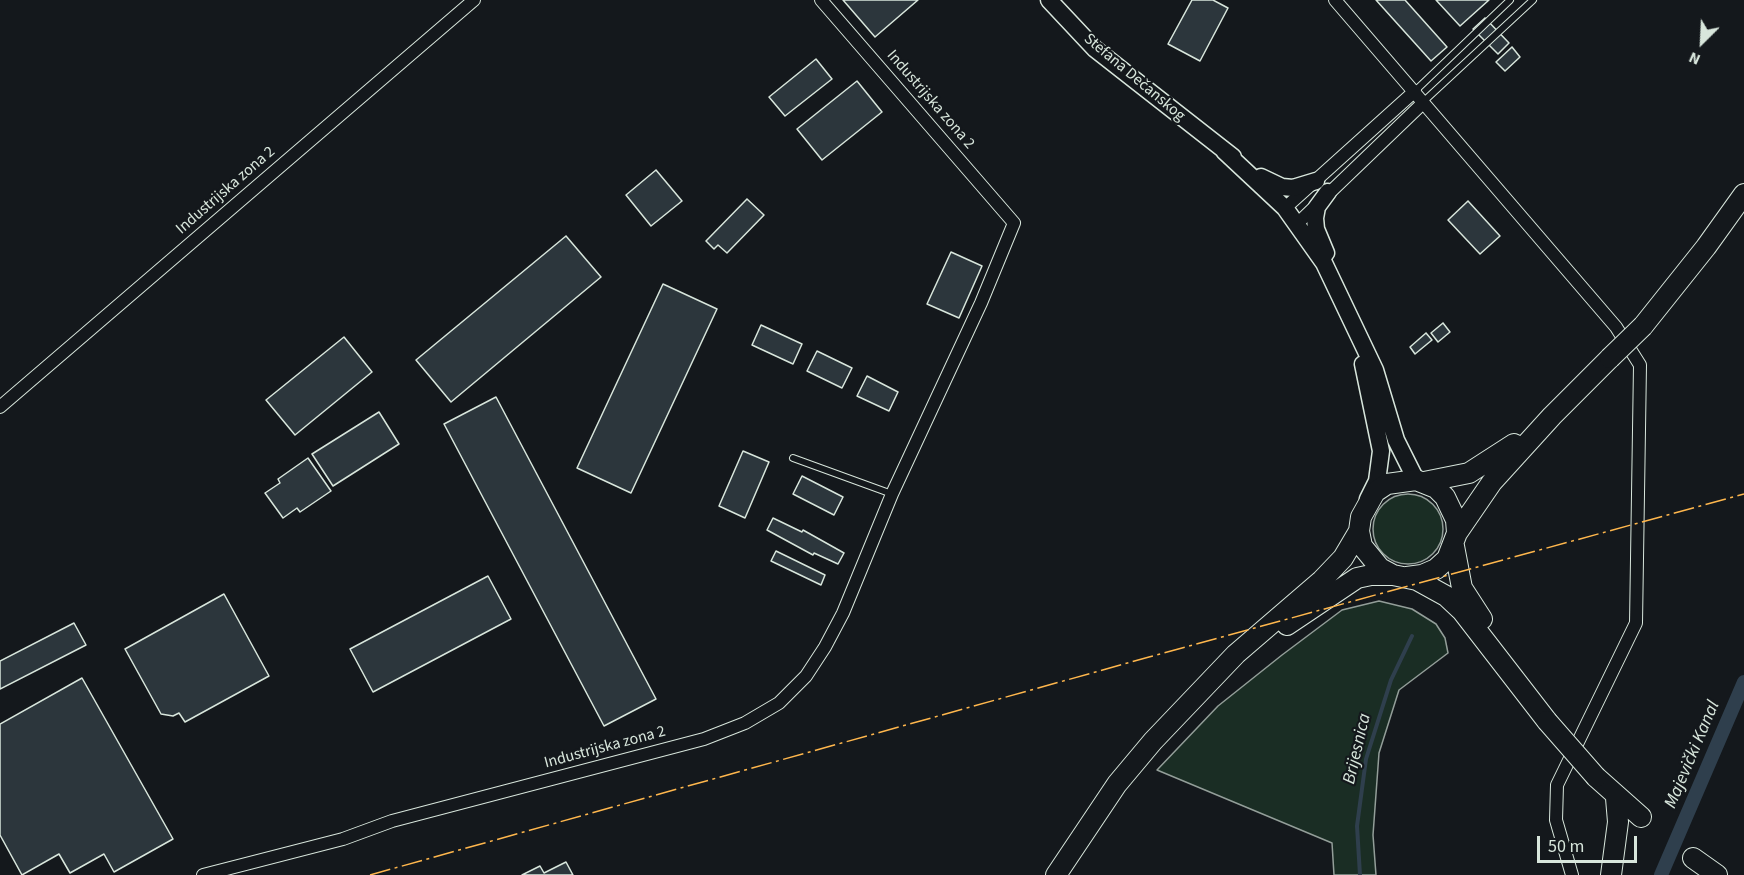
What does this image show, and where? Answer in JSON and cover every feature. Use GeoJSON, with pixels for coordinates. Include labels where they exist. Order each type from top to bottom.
{"type":"FeatureCollection","features":[{"type":"Feature","properties":{"kind":"main road","name":"Stefana Dečanskog"},"geometry":{"type":"LineString","coordinates":[[1049,0],[1095,49],[1224,151]]}},
{"type":"Feature","properties":{"kind":"main road"},"geometry":{"type":"LineString","coordinates":[[1224,151],[1267,182],[1282,187],[1322,187],[1317,207],[1316,229],[1344,301]]}},
{"type":"Feature","properties":{"kind":"main road"},"geometry":{"type":"LineString","coordinates":[[1224,151],[1285,208],[1319,256],[1344,301],[1375,370],[1396,440],[1420,481],[1445,496],[1456,520],[1455,539],[1462,588],[1530,698],[1546,721],[1596,777],[1616,798],[1641,817]]}},
{"type":"Feature","properties":{"kind":"main road"},"geometry":{"type":"LineString","coordinates":[[1216,675],[1340,588],[1371,575],[1422,575],[1436,569],[1447,559],[1455,539],[1492,482],[1552,416],[1643,326],[1706,247],[1744,194]]}},
{"type":"Feature","properties":{"kind":"main road"},"geometry":{"type":"LineString","coordinates":[[1354,322],[1381,451],[1377,481],[1361,517],[1359,531],[1362,546],[1370,558],[1400,576],[1431,586],[1462,611],[1496,658],[1530,698]]}},
{"type":"Feature","properties":{"kind":"main road"},"geometry":{"type":"LineString","coordinates":[[1366,504],[1375,492],[1387,484],[1469,473],[1492,460],[1552,416]]}},
{"type":"Feature","properties":{"kind":"main road"},"geometry":{"type":"LineString","coordinates":[[1056,875],[1117,784],[1192,698],[1236,654],[1322,580],[1343,558],[1359,531]]}},
{"type":"Feature","properties":{"kind":"main road"},"geometry":{"type":"LineString","coordinates":[[1611,875],[1618,822],[1616,798]]}},
{"type":"Feature","properties":{"kind":"main road"},"geometry":{"type":"LineString","coordinates":[[1693,858],[1717,875]]}},
{"type":"Feature","properties":{"kind":"street","name":"Industrijska zona 2"},"geometry":{"type":"LineString","coordinates":[[0,407],[474,0]]}},
{"type":"Feature","properties":{"kind":"street","name":"Industrijska zona 2"},"geometry":{"type":"LineString","coordinates":[[203,875],[343,839],[404,818],[704,739],[745,723],[779,703],[806,676],[825,647],[851,596],[892,494],[981,303],[1014,223],[821,0]]}},
{"type":"Feature","properties":{"kind":"street"},"geometry":{"type":"LineString","coordinates":[[1335,0],[1616,327],[1640,365],[1636,623],[1557,785],[1556,820],[1572,875]]}},
{"type":"Feature","properties":{"kind":"street"},"geometry":{"type":"LineString","coordinates":[[1297,224],[1322,187],[1415,91]]}},
{"type":"Feature","properties":{"kind":"street"},"geometry":{"type":"LineString","coordinates":[[1285,208],[1322,187],[1423,103]]}},
{"type":"Feature","properties":{"kind":"lane"},"geometry":{"type":"LineString","coordinates":[[1415,91],[1510,0]]}},
{"type":"Feature","properties":{"kind":"lane"},"geometry":{"type":"LineString","coordinates":[[1423,103],[1533,0]]}},
{"type":"Feature","properties":{"kind":"lane"},"geometry":{"type":"LineString","coordinates":[[794,458],[892,494]]}},
{"type":"Feature","properties":{"kind":"green space"},"geometry":{"type":"Polygon","coordinates":[[[1408,494],[1421,497],[1433,504],[1440,516],[1443,529],[1440,542],[1433,554],[1421,561],[1408,564],[1395,561],[1383,554],[1376,542],[1373,529],[1376,516],[1383,504],[1395,497],[1408,494]]]}},
{"type":"Feature","properties":{"kind":"green space"},"geometry":{"type":"Polygon","coordinates":[[[1379,601],[1412,609],[1436,624],[1445,638],[1448,653],[1399,690],[1379,753],[1373,835],[1376,875],[1334,875],[1332,843],[1157,770],[1218,706],[1282,655],[1342,610],[1379,601]]]}},
{"type":"Feature","properties":{"kind":"building"},"geometry":{"type":"Polygon","coordinates":[[[843,0],[918,0],[875,37],[843,0]]]}},
{"type":"Feature","properties":{"kind":"building"},"geometry":{"type":"Polygon","coordinates":[[[1192,0],[1213,0],[1228,8],[1200,61],[1168,44],[1192,0]]]}},
{"type":"Feature","properties":{"kind":"building"},"geometry":{"type":"Polygon","coordinates":[[[1376,0],[1405,0],[1447,47],[1431,61],[1376,0]]]}},
{"type":"Feature","properties":{"kind":"building"},"geometry":{"type":"Polygon","coordinates":[[[1436,0],[1489,0],[1460,26],[1436,0]]]}},
{"type":"Feature","properties":{"kind":"building"},"geometry":{"type":"Polygon","coordinates":[[[1485,18],[1509,43],[1498,54],[1473,29],[1485,18]]]}},
{"type":"Feature","properties":{"kind":"building"},"geometry":{"type":"Polygon","coordinates":[[[1512,47],[1520,57],[1505,71],[1496,62],[1512,47]]]}},
{"type":"Feature","properties":{"kind":"building"},"geometry":{"type":"Polygon","coordinates":[[[816,59],[832,79],[785,116],[769,97],[816,59]]]}},
{"type":"Feature","properties":{"kind":"building"},"geometry":{"type":"Polygon","coordinates":[[[857,81],[882,112],[822,160],[797,129],[857,81]]]}},
{"type":"Feature","properties":{"kind":"building"},"geometry":{"type":"Polygon","coordinates":[[[656,170],[682,201],[651,226],[626,195],[656,170]]]}},
{"type":"Feature","properties":{"kind":"building"},"geometry":{"type":"Polygon","coordinates":[[[747,199],[764,215],[727,253],[718,245],[714,249],[706,241],[747,199]]]}},
{"type":"Feature","properties":{"kind":"building"},"geometry":{"type":"Polygon","coordinates":[[[1468,201],[1500,236],[1480,254],[1448,220],[1468,201]]]}},
{"type":"Feature","properties":{"kind":"building"},"geometry":{"type":"Polygon","coordinates":[[[566,236],[601,277],[451,402],[416,360],[566,236]]]}},
{"type":"Feature","properties":{"kind":"building"},"geometry":{"type":"Polygon","coordinates":[[[951,252],[982,266],[959,318],[927,304],[951,252]]]}},
{"type":"Feature","properties":{"kind":"building"},"geometry":{"type":"Polygon","coordinates":[[[663,284],[717,309],[631,493],[577,468],[663,284]]]}},
{"type":"Feature","properties":{"kind":"building"},"geometry":{"type":"Polygon","coordinates":[[[1443,323],[1450,332],[1438,342],[1431,333],[1443,323]]]}},
{"type":"Feature","properties":{"kind":"building"},"geometry":{"type":"Polygon","coordinates":[[[761,325],[802,344],[793,364],[752,345],[761,325]]]}},
{"type":"Feature","properties":{"kind":"building"},"geometry":{"type":"Polygon","coordinates":[[[1426,333],[1432,340],[1415,354],[1410,347],[1426,333]]]}},
{"type":"Feature","properties":{"kind":"building"},"geometry":{"type":"Polygon","coordinates":[[[344,337],[372,372],[295,435],[266,400],[344,337]]]}},
{"type":"Feature","properties":{"kind":"building"},"geometry":{"type":"Polygon","coordinates":[[[817,351],[852,368],[842,388],[807,371],[817,351]]]}},
{"type":"Feature","properties":{"kind":"building"},"geometry":{"type":"Polygon","coordinates":[[[867,376],[898,392],[889,411],[857,396],[867,376]]]}},
{"type":"Feature","properties":{"kind":"building"},"geometry":{"type":"Polygon","coordinates":[[[496,397],[656,699],[604,726],[444,424],[496,397]]]}},
{"type":"Feature","properties":{"kind":"building"},"geometry":{"type":"Polygon","coordinates":[[[379,412],[399,444],[333,486],[312,454],[379,412]]]}},
{"type":"Feature","properties":{"kind":"building"},"geometry":{"type":"Polygon","coordinates":[[[743,451],[769,462],[745,518],[719,506],[743,451]]]}},
{"type":"Feature","properties":{"kind":"building"},"geometry":{"type":"Polygon","coordinates":[[[308,458],[331,491],[300,512],[297,508],[283,518],[265,493],[280,483],[278,479],[308,458]]]}},
{"type":"Feature","properties":{"kind":"building"},"geometry":{"type":"Polygon","coordinates":[[[802,476],[843,497],[834,515],[793,494],[802,476]]]}},
{"type":"Feature","properties":{"kind":"building"},"geometry":{"type":"Polygon","coordinates":[[[773,518],[802,532],[803,530],[844,553],[838,564],[814,553],[813,555],[767,530],[773,518]]]}},
{"type":"Feature","properties":{"kind":"building"},"geometry":{"type":"Polygon","coordinates":[[[776,551],[825,575],[821,585],[771,561],[776,551]]]}},
{"type":"Feature","properties":{"kind":"building"},"geometry":{"type":"Polygon","coordinates":[[[488,576],[511,619],[373,692],[350,649],[488,576]]]}},
{"type":"Feature","properties":{"kind":"building"},"geometry":{"type":"Polygon","coordinates":[[[224,594],[269,676],[185,722],[179,713],[173,716],[161,714],[125,649],[224,594]]]}},
{"type":"Feature","properties":{"kind":"building"},"geometry":{"type":"Polygon","coordinates":[[[74,623],[86,645],[0,689],[0,661],[74,623]]]}},
{"type":"Feature","properties":{"kind":"building"},"geometry":{"type":"Polygon","coordinates":[[[82,678],[173,839],[114,872],[104,854],[70,873],[59,854],[22,875],[0,835],[0,724],[82,678]]]}},
{"type":"Feature","properties":{"kind":"building"},"geometry":{"type":"Polygon","coordinates":[[[566,862],[573,875],[522,875],[540,866],[544,873],[566,862]]]}},
{"type":"Feature","properties":{"kind":"waterway","name":"Brijesnica"},"geometry":{"type":"LineString","coordinates":[[1360,875],[1357,826],[1366,759],[1391,680],[1412,636]]}},
{"type":"Feature","properties":{"kind":"waterway","name":"Majevički Kanal"},"geometry":{"type":"LineString","coordinates":[[1661,875],[1744,682]]}},
{"type":"Feature","properties":{"kind":"power"},"geometry":{"type":"LineString","coordinates":[[370,875],[1149,657],[1744,494]]}}]}
